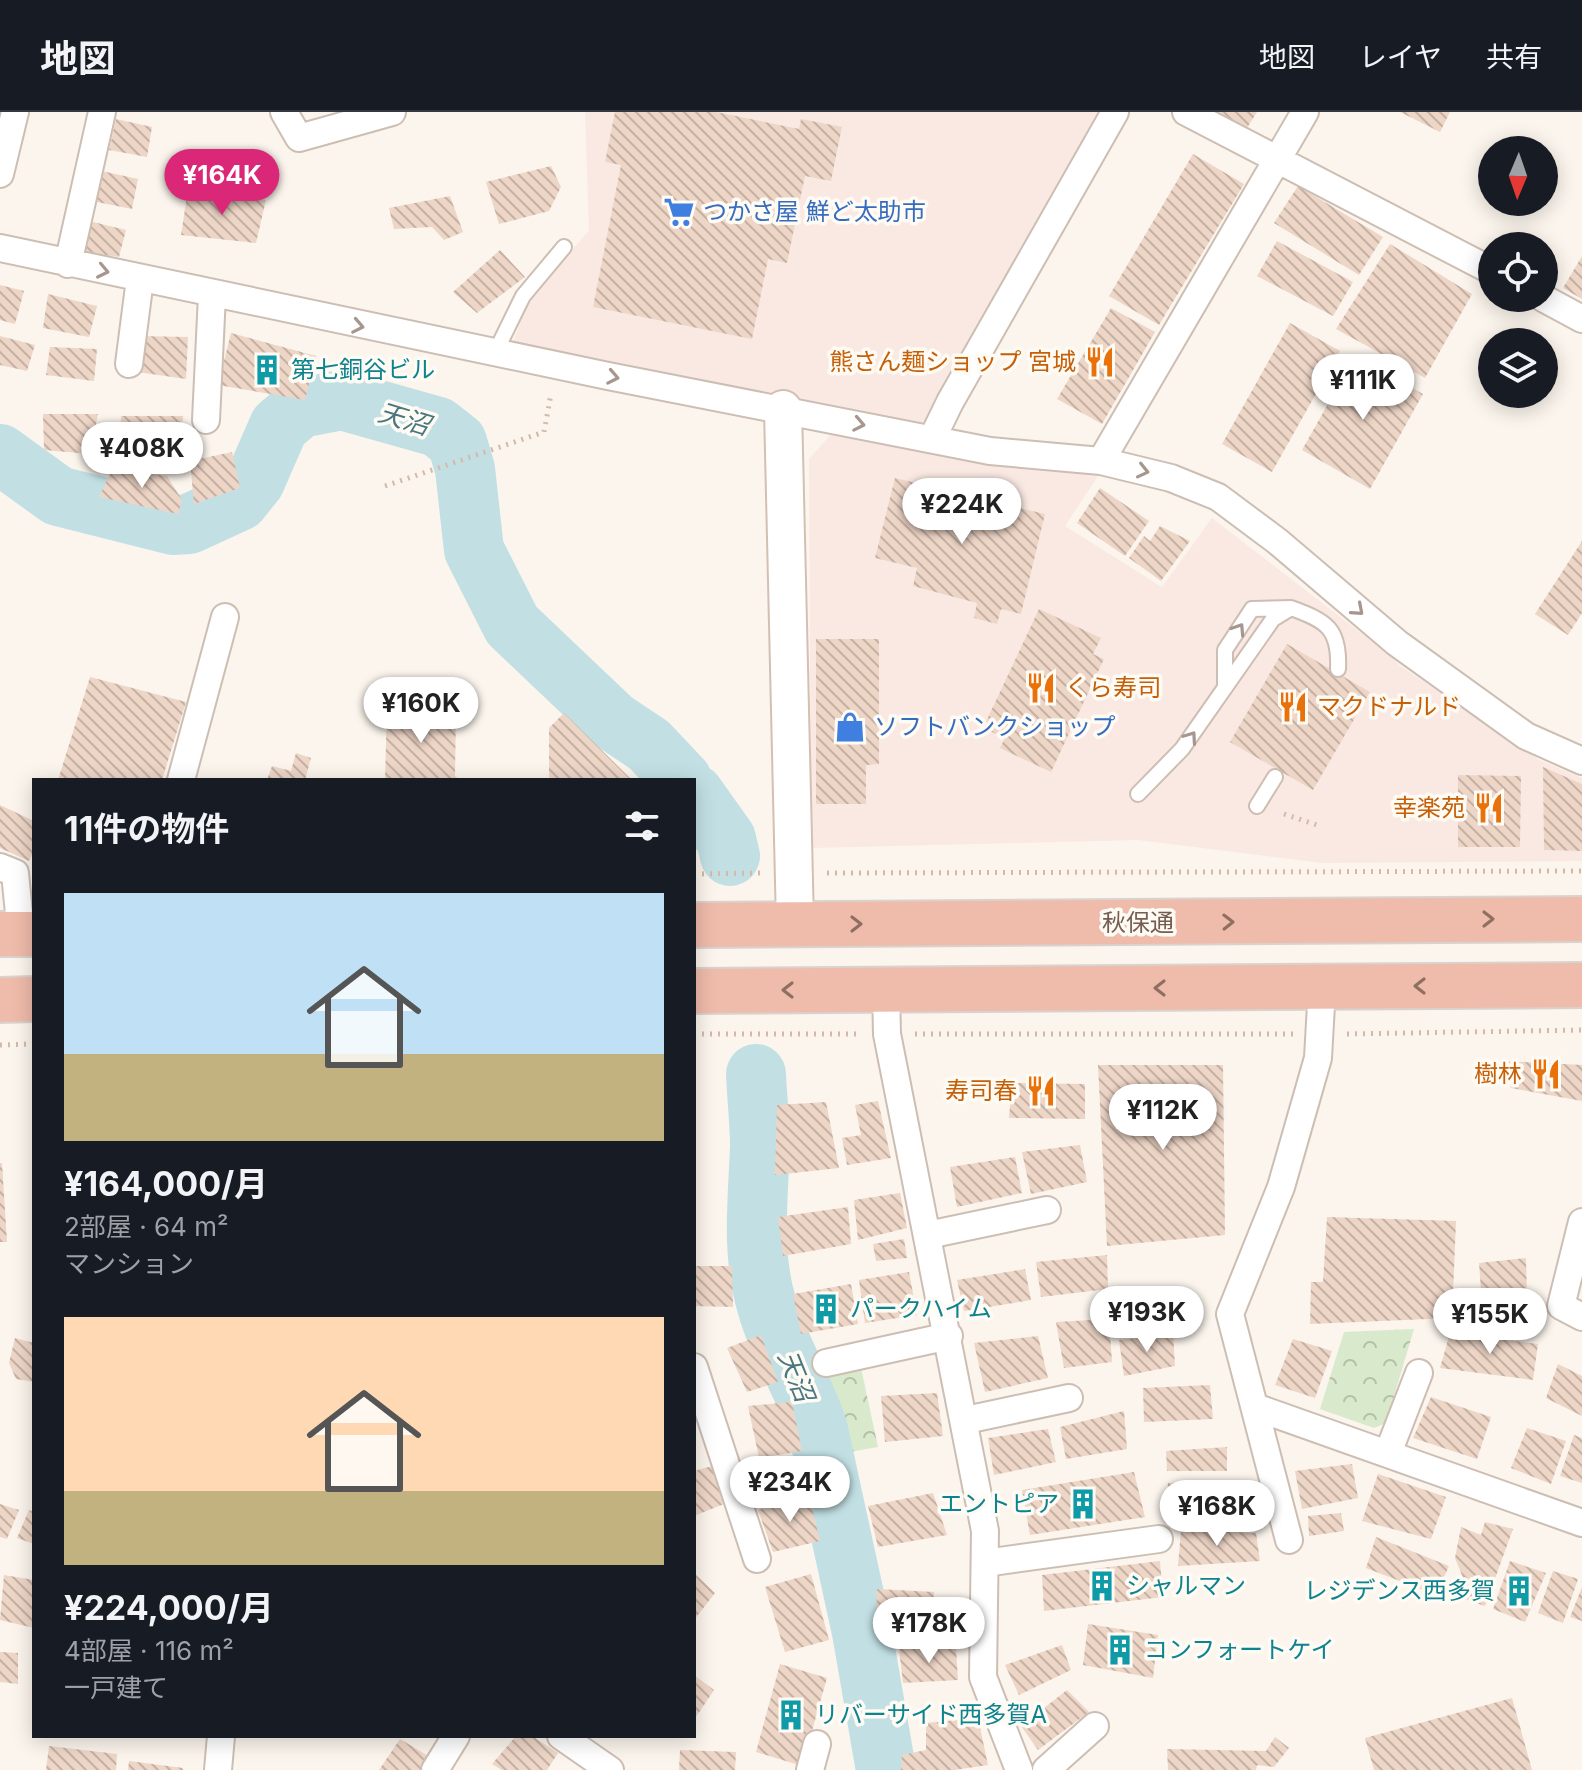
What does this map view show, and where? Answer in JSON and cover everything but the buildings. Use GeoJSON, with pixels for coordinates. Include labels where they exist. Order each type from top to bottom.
{"type":"FeatureCollection","features":[{"type":"Feature","properties":{"kind":"highway","name":"秋保通"},"geometry":{"type":"LineString","coordinates":[[696,925],[1582,919]]}},
{"type":"Feature","properties":{"kind":"highway"},"geometry":{"type":"LineString","coordinates":[[696,991],[1582,985]]}},
{"type":"Feature","properties":{"kind":"highway"},"geometry":{"type":"LineString","coordinates":[[0,1000],[32,999]]}},
{"type":"Feature","properties":{"kind":"street"},"geometry":{"type":"LineString","coordinates":[[0,174],[15,112]]}},
{"type":"Feature","properties":{"kind":"street"},"geometry":{"type":"LineString","coordinates":[[68,264],[102,112]]}},
{"type":"Feature","properties":{"kind":"street"},"geometry":{"type":"LineString","coordinates":[[284,112],[299,138],[392,112]]}},
{"type":"Feature","properties":{"kind":"street"},"geometry":{"type":"LineString","coordinates":[[932,439],[1115,112]]}},
{"type":"Feature","properties":{"kind":"street"},"geometry":{"type":"LineString","coordinates":[[1186,112],[1478,264]]}},
{"type":"Feature","properties":{"kind":"street"},"geometry":{"type":"LineString","coordinates":[[1101,461],[1305,112]]}},
{"type":"Feature","properties":{"kind":"street"},"geometry":{"type":"LineString","coordinates":[[0,248],[212,295],[990,451],[1101,461],[1171,478],[1218,497],[1255,522],[1397,643],[1526,736],[1582,761]]}},
{"type":"Feature","properties":{"kind":"street"},"geometry":{"type":"LineString","coordinates":[[129,364],[140,279]]}},
{"type":"Feature","properties":{"kind":"street"},"geometry":{"type":"LineString","coordinates":[[206,420],[212,295]]}},
{"type":"Feature","properties":{"kind":"street"},"geometry":{"type":"LineString","coordinates":[[1558,306],[1582,319]]}},
{"type":"Feature","properties":{"kind":"street"},"geometry":{"type":"LineString","coordinates":[[783,409],[795,924]]}},
{"type":"Feature","properties":{"kind":"street"},"geometry":{"type":"LineString","coordinates":[[182,778],[225,617]]}},
{"type":"Feature","properties":{"kind":"street"},"geometry":{"type":"LineString","coordinates":[[0,867],[15,873],[18,934]]}},
{"type":"Feature","properties":{"kind":"street"},"geometry":{"type":"LineString","coordinates":[[1289,1540],[1230,1314],[1281,1187],[1318,1058],[1322,987]]}},
{"type":"Feature","properties":{"kind":"street"},"geometry":{"type":"LineString","coordinates":[[886,990],[887,1034],[966,1420],[985,1531],[983,1677],[1019,1770]]}},
{"type":"Feature","properties":{"kind":"street"},"geometry":{"type":"LineString","coordinates":[[928,1235],[1047,1210]]}},
{"type":"Feature","properties":{"kind":"street"},"geometry":{"type":"LineString","coordinates":[[1582,1222],[1561,1306],[1582,1317]]}},
{"type":"Feature","properties":{"kind":"street"},"geometry":{"type":"LineString","coordinates":[[826,1363],[949,1336]]}},
{"type":"Feature","properties":{"kind":"street"},"geometry":{"type":"LineString","coordinates":[[696,1373],[757,1559]]}},
{"type":"Feature","properties":{"kind":"street"},"geometry":{"type":"LineString","coordinates":[[1388,1453],[1419,1373]]}},
{"type":"Feature","properties":{"kind":"street"},"geometry":{"type":"LineString","coordinates":[[966,1420],[1069,1398]]}},
{"type":"Feature","properties":{"kind":"street"},"geometry":{"type":"LineString","coordinates":[[1255,1407],[1582,1523]]}},
{"type":"Feature","properties":{"kind":"street"},"geometry":{"type":"LineString","coordinates":[[985,1563],[1159,1539]]}},
{"type":"Feature","properties":{"kind":"street"},"geometry":{"type":"LineString","coordinates":[[1046,1770],[1095,1726]]}},
{"type":"Feature","properties":{"kind":"street"},"geometry":{"type":"LineString","coordinates":[[218,1770],[221,1738]]}},
{"type":"Feature","properties":{"kind":"street"},"geometry":{"type":"LineString","coordinates":[[435,1770],[455,1738]]}},
{"type":"Feature","properties":{"kind":"street"},"geometry":{"type":"LineString","coordinates":[[564,1738],[610,1770]]}},
{"type":"Feature","properties":{"kind":"street"},"geometry":{"type":"LineString","coordinates":[[810,1770],[817,1744]]}},
{"type":"Feature","properties":{"kind":"lane"},"geometry":{"type":"LineString","coordinates":[[495,353],[523,296],[564,247]]}},
{"type":"Feature","properties":{"kind":"lane"},"geometry":{"type":"LineString","coordinates":[[1138,794],[1182,749],[1273,619],[1291,608]]}},
{"type":"Feature","properties":{"kind":"lane"},"geometry":{"type":"LineString","coordinates":[[1225,688],[1225,650],[1252,609],[1291,608],[1316,617],[1332,631],[1339,646],[1338,669]]}},
{"type":"Feature","properties":{"kind":"lane"},"geometry":{"type":"LineString","coordinates":[[1257,806],[1275,777]]}},
{"type":"Feature","properties":{"kind":"path"},"geometry":{"type":"LineString","coordinates":[[385,486],[544,432],[556,365]]}},
{"type":"Feature","properties":{"kind":"path"},"geometry":{"type":"LineString","coordinates":[[1284,814],[1320,826]]}},
{"type":"Feature","properties":{"kind":"path"},"geometry":{"type":"LineString","coordinates":[[696,874],[1582,871]]}},
{"type":"Feature","properties":{"kind":"path"},"geometry":{"type":"LineString","coordinates":[[696,1034],[1319,1034],[1582,1030]]}},
{"type":"Feature","properties":{"kind":"path"},"geometry":{"type":"LineString","coordinates":[[0,1045],[32,1044]]}},
{"type":"Feature","properties":{"kind":"shaded area"},"geometry":{"type":"Polygon","coordinates":[[[585,112],[1104,112],[930,424],[513,342],[530,297],[589,231],[585,112]]]}},
{"type":"Feature","properties":{"kind":"shaded area"},"geometry":{"type":"Polygon","coordinates":[[[832,433],[1100,473],[1065,526],[1162,587],[1212,518],[1399,665],[1539,760],[1582,778],[1582,861],[1322,863],[1138,840],[811,848],[809,459],[832,433]]]}},
{"type":"Feature","properties":{"kind":"green space"},"geometry":{"type":"Polygon","coordinates":[[[1414,1329],[1386,1423],[1374,1428],[1320,1409],[1344,1332],[1414,1329]]]}},
{"type":"Feature","properties":{"kind":"green space"},"geometry":{"type":"Polygon","coordinates":[[[860,1363],[878,1447],[838,1454],[819,1374],[860,1363]]]}},
{"type":"Feature","properties":{"kind":"waterway","name":"天沼"},"geometry":{"type":"LineString","coordinates":[[0,454],[58,496],[173,525],[189,524],[239,501],[255,481],[279,426],[300,408],[342,400],[438,427],[457,442],[465,469],[474,550],[512,625],[613,721],[649,745],[680,778]]}},
{"type":"Feature","properties":{"kind":"waterway","name":"天沼"},"geometry":{"type":"LineString","coordinates":[[696,797],[726,839],[730,856]]}},
{"type":"Feature","properties":{"kind":"waterway","name":"天沼"},"geometry":{"type":"LineString","coordinates":[[756,1074],[760,1147],[757,1247],[762,1286],[772,1322],[818,1430],[862,1632],[886,1770]]}},
{"type":"Feature","properties":{"kind":"place","name":"つかさ屋 鮮ど太助市"},"geometry":{"type":"Point","coordinates":[679,212]}},
{"type":"Feature","properties":{"kind":"place","name":"熊さん麺ショップ 宮城"},"geometry":{"type":"Point","coordinates":[1100,362]}},
{"type":"Feature","properties":{"kind":"place","name":"第七銅谷ビル"},"geometry":{"type":"Point","coordinates":[267,370]}},
{"type":"Feature","properties":{"kind":"place","name":"くら寿司"},"geometry":{"type":"Point","coordinates":[1041,688]}},
{"type":"Feature","properties":{"kind":"place","name":"マクドナルド"},"geometry":{"type":"Point","coordinates":[1293,707]}},
{"type":"Feature","properties":{"kind":"place","name":"ソフトバンクショップ"},"geometry":{"type":"Point","coordinates":[850,727]}},
{"type":"Feature","properties":{"kind":"place","name":"幸楽苑"},"geometry":{"type":"Point","coordinates":[1489,808]}},
{"type":"Feature","properties":{"kind":"place","name":"樹林"},"geometry":{"type":"Point","coordinates":[1546,1074]}},
{"type":"Feature","properties":{"kind":"place","name":"寿司春"},"geometry":{"type":"Point","coordinates":[1041,1091]}},
{"type":"Feature","properties":{"kind":"place","name":"パークハイム"},"geometry":{"type":"Point","coordinates":[826,1309]}},
{"type":"Feature","properties":{"kind":"place","name":"エントピア"},"geometry":{"type":"Point","coordinates":[1083,1504]}},
{"type":"Feature","properties":{"kind":"place","name":"シャルマン"},"geometry":{"type":"Point","coordinates":[1102,1586]}},
{"type":"Feature","properties":{"kind":"place","name":"レジデンス西多賀"},"geometry":{"type":"Point","coordinates":[1519,1591]}},
{"type":"Feature","properties":{"kind":"place","name":"コンフォートケイ"},"geometry":{"type":"Point","coordinates":[1120,1650]}},
{"type":"Feature","properties":{"kind":"place","name":"リバーサイド西多賀A"},"geometry":{"type":"Point","coordinates":[791,1715]}}]}
